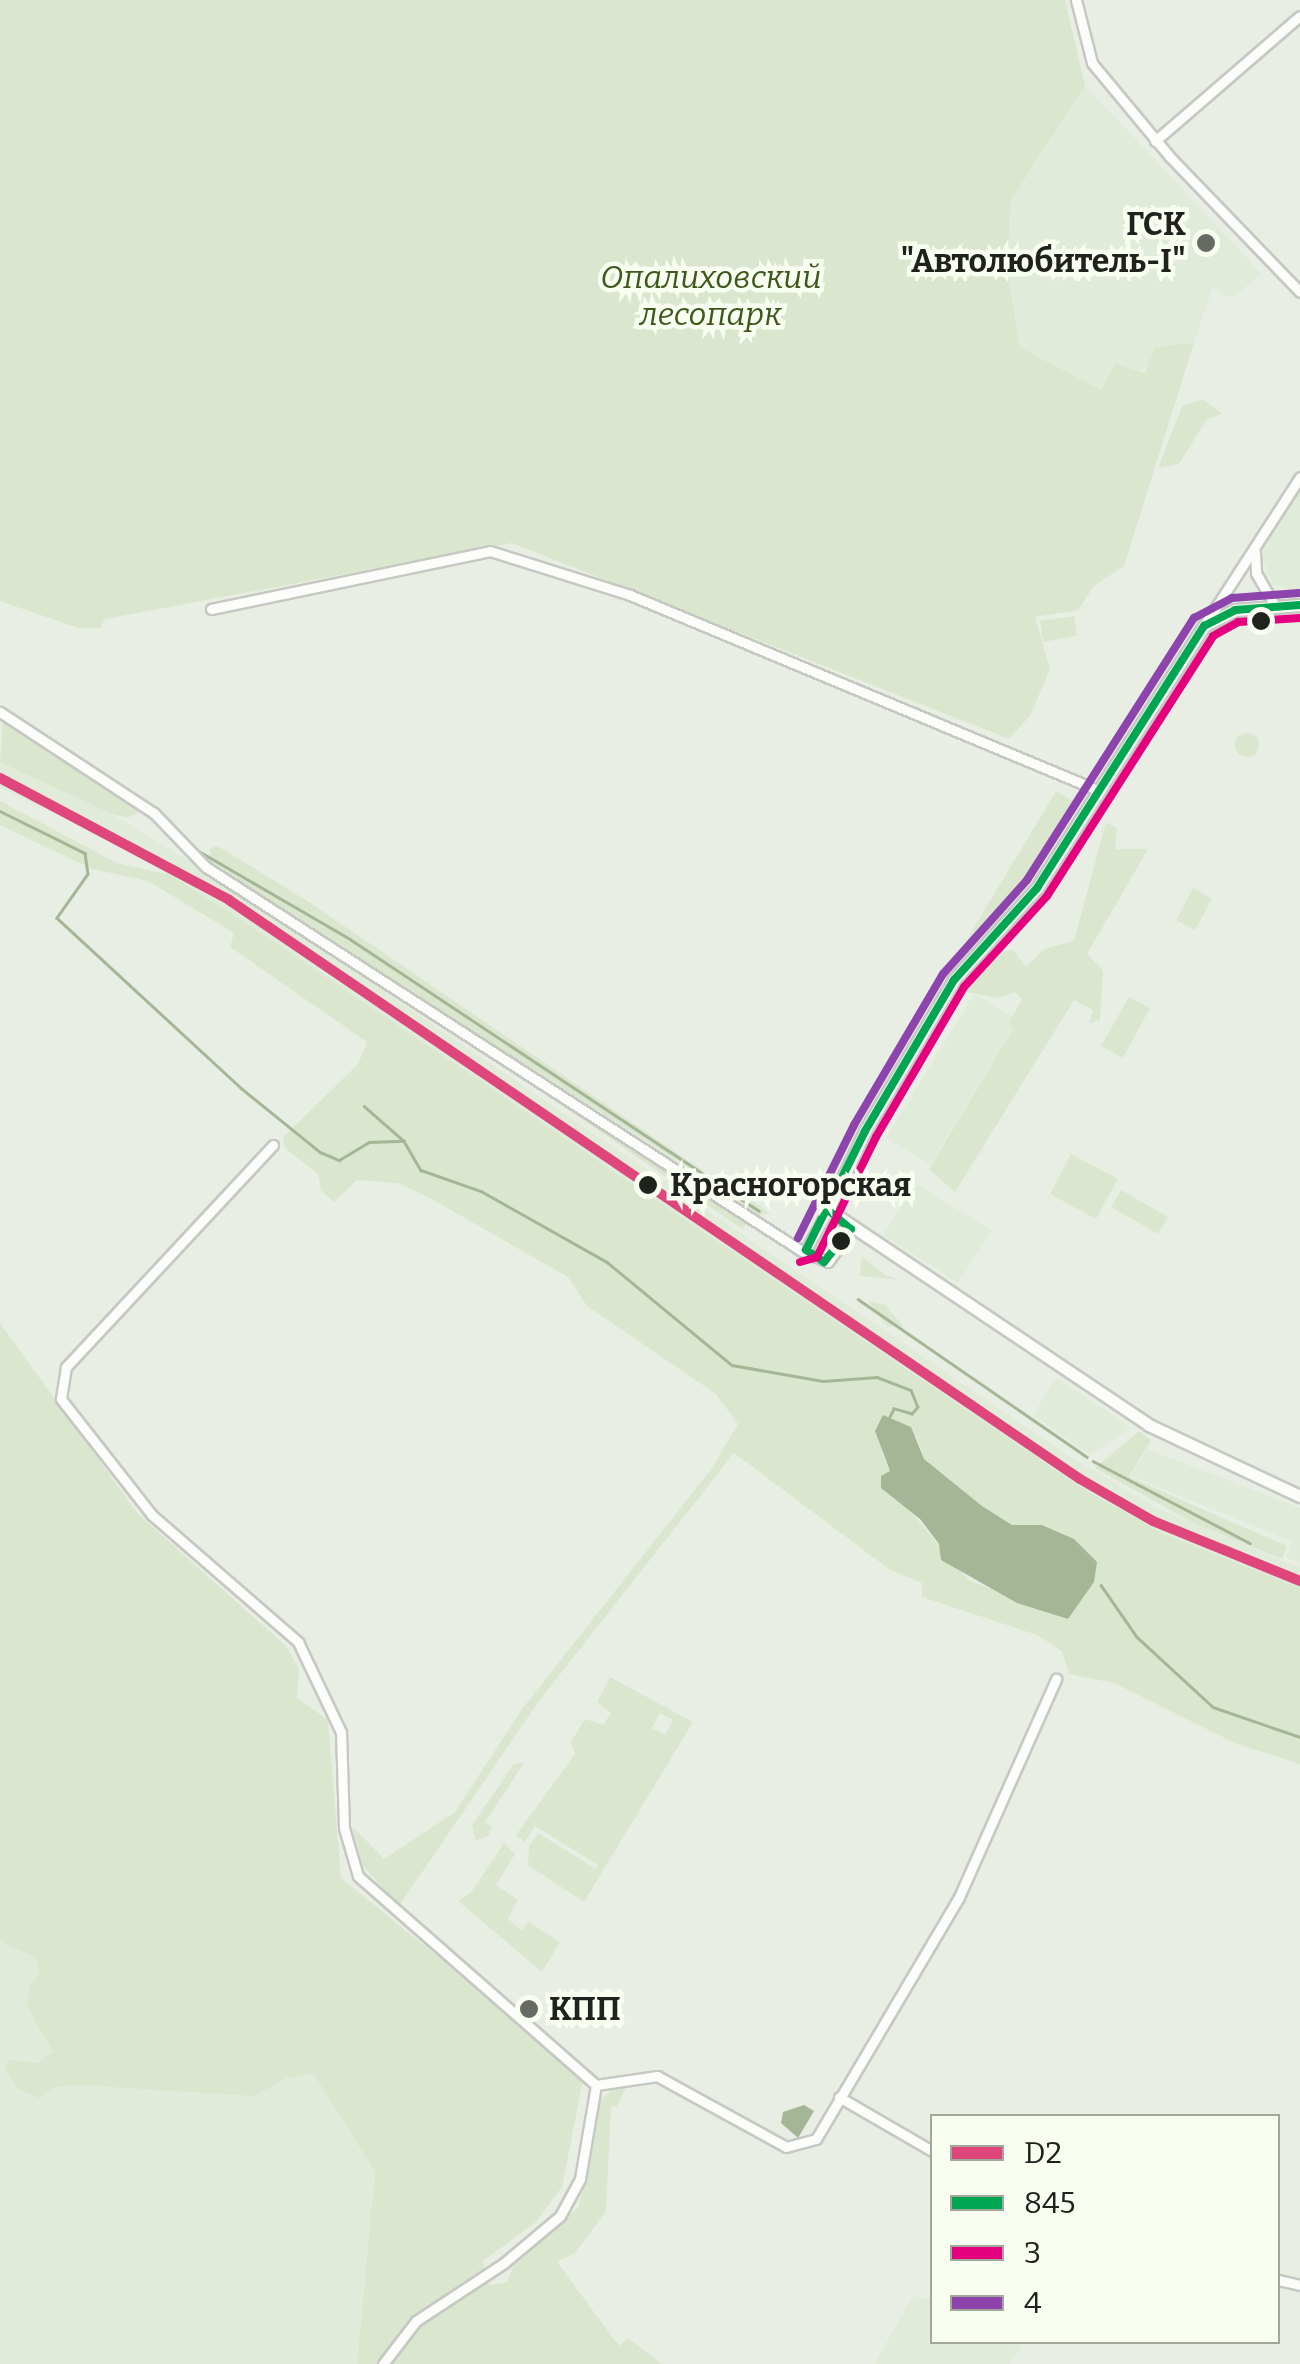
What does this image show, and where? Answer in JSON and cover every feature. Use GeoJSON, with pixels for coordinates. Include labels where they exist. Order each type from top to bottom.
{"type":"FeatureCollection","features":[{"type":"Feature","properties":{"kind":"street"},"geometry":{"type":"LineString","coordinates":[[1076,0],[1086,53],[1156,141],[1300,292]]}},
{"type":"Feature","properties":{"kind":"street"},"geometry":{"type":"LineString","coordinates":[[1156,141],[1300,16]]}},
{"type":"Feature","properties":{"kind":"street"},"geometry":{"type":"LineString","coordinates":[[806,1250],[865,1131],[954,980],[1024,906],[1300,477]]}},
{"type":"Feature","properties":{"kind":"street"},"geometry":{"type":"LineString","coordinates":[[1256,549],[1256,573],[1274,604]]}},
{"type":"Feature","properties":{"kind":"street"},"geometry":{"type":"LineString","coordinates":[[211,608],[490,551],[630,595],[1100,791]]}},
{"type":"Feature","properties":{"kind":"street"},"geometry":{"type":"LineString","coordinates":[[1204,626],[1235,610],[1300,605]]}},
{"type":"Feature","properties":{"kind":"street"},"geometry":{"type":"LineString","coordinates":[[0,712],[154,813],[206,867],[806,1250],[828,1262],[852,1229]]}},
{"type":"Feature","properties":{"kind":"street"},"geometry":{"type":"LineString","coordinates":[[273,1145],[66,1367],[62,1400],[148,1510],[298,1642],[342,1732],[344,1828],[349,1864],[358,1876],[596,2085],[657,2076],[794,2148],[816,2139],[960,1896],[1056,1679]]}},
{"type":"Feature","properties":{"kind":"street"},"geometry":{"type":"LineString","coordinates":[[828,1210],[1149,1425],[1300,1496]]}},
{"type":"Feature","properties":{"kind":"street"},"geometry":{"type":"LineString","coordinates":[[383,2364],[416,2321],[504,2263],[560,2216],[580,2179],[596,2085]]}},
{"type":"Feature","properties":{"kind":"street"},"geometry":{"type":"LineString","coordinates":[[840,2097],[930,2150]]}},
{"type":"Feature","properties":{"kind":"shaded area"},"geometry":{"type":"Polygon","coordinates":[[[1085,85],[1262,274],[1236,295],[1224,296],[1213,287],[1194,343],[1101,390],[1019,348],[1007,264],[1011,200],[1085,85]]]}},
{"type":"Feature","properties":{"kind":"shaded area"},"geometry":{"type":"Polygon","coordinates":[[[1300,489],[1300,593],[1272,584],[1261,554],[1300,489]]]}},
{"type":"Feature","properties":{"kind":"shaded area"},"geometry":{"type":"Polygon","coordinates":[[[0,762],[91,802],[211,874],[1071,1457],[1159,1509],[1300,1568],[1300,1588],[1164,1534],[1085,1490],[239,918],[108,839],[0,787],[0,762]]]}},
{"type":"Feature","properties":{"kind":"shaded area"},"geometry":{"type":"Polygon","coordinates":[[[974,994],[1018,1020],[930,1165],[886,1138],[974,994]]]}},
{"type":"Feature","properties":{"kind":"shaded area"},"geometry":{"type":"Polygon","coordinates":[[[916,1183],[992,1231],[958,1283],[883,1235],[916,1183]]]}},
{"type":"Feature","properties":{"kind":"shaded area"},"geometry":{"type":"Polygon","coordinates":[[[1056,1378],[1130,1428],[1090,1455],[1033,1415],[1056,1378]]]}},
{"type":"Feature","properties":{"kind":"shaded area"},"geometry":{"type":"Polygon","coordinates":[[[883,1415],[911,1427],[924,1459],[982,1506],[1012,1525],[1042,1525],[1074,1539],[1097,1562],[1094,1582],[1068,1619],[1017,1603],[941,1560],[939,1544],[920,1519],[881,1488],[881,1476],[890,1471],[875,1431],[883,1415]]]}},
{"type":"Feature","properties":{"kind":"shaded area"},"geometry":{"type":"Polygon","coordinates":[[[1147,1449],[1300,1508],[1300,1562],[1286,1558],[1291,1541],[1131,1476],[1147,1449]]]}},
{"type":"Feature","properties":{"kind":"shaded area"},"geometry":{"type":"Polygon","coordinates":[[[0,1676],[313,2073],[375,2172],[357,2364],[0,2364],[0,1676]]]}},
{"type":"Feature","properties":{"kind":"shaded area"},"geometry":{"type":"Polygon","coordinates":[[[804,2105],[814,2111],[798,2138],[781,2123],[783,2112],[804,2105]]]}},
{"type":"Feature","properties":{"kind":"shaded area"},"geometry":{"type":"Polygon","coordinates":[[[913,2296],[930,2300],[930,2344],[1022,2345],[1010,2364],[874,2364],[913,2296]]]}},
{"type":"Feature","properties":{"kind":"green space","name":"Опалиховский лесопарк"},"geometry":{"type":"Polygon","coordinates":[[[0,0],[1065,0],[1085,85],[1011,200],[1007,264],[1019,347],[1101,390],[1115,364],[1145,373],[1155,347],[1194,343],[1124,566],[1094,586],[1078,610],[1035,617],[1050,669],[1030,716],[1009,739],[512,543],[105,619],[100,628],[78,628],[0,601],[0,0]]]}},
{"type":"Feature","properties":{"kind":"green space"},"geometry":{"type":"Polygon","coordinates":[[[1203,399],[1222,414],[1207,419],[1179,464],[1158,468],[1182,406],[1203,399]]]}},
{"type":"Feature","properties":{"kind":"green space"},"geometry":{"type":"Polygon","coordinates":[[[1074,616],[1077,636],[1043,642],[1040,621],[1074,616]]]}},
{"type":"Feature","properties":{"kind":"green space"},"geometry":{"type":"Polygon","coordinates":[[[3,719],[127,798],[138,813],[127,818],[110,813],[0,762],[3,719]]]}},
{"type":"Feature","properties":{"kind":"green space"},"geometry":{"type":"Polygon","coordinates":[[[1247,733],[1259,745],[1247,757],[1235,745],[1247,733]]]}},
{"type":"Feature","properties":{"kind":"green space"},"geometry":{"type":"Polygon","coordinates":[[[1056,791],[1075,802],[1003,916],[951,966],[1056,791]]]}},
{"type":"Feature","properties":{"kind":"green space"},"geometry":{"type":"Polygon","coordinates":[[[0,801],[117,863],[170,875],[1085,1490],[1164,1534],[1300,1588],[1300,1764],[1237,1744],[1114,1683],[1069,1674],[1062,1651],[1037,1635],[922,1597],[922,1583],[890,1570],[734,1453],[539,1701],[399,1906],[363,1866],[352,1826],[384,1859],[455,1812],[522,1709],[712,1468],[738,1424],[716,1394],[587,1306],[568,1277],[430,1198],[398,1183],[357,1180],[334,1202],[321,1190],[318,1174],[285,1148],[283,1137],[358,1064],[367,1042],[230,947],[234,933],[148,881],[92,869],[0,825],[0,801]],[[889,1416],[881,1451],[890,1471],[881,1476],[968,1580],[1068,1619],[1093,1576],[1088,1555],[1074,1539],[1042,1525],[1012,1525],[982,1506],[924,1459],[917,1438],[889,1416]]]}},
{"type":"Feature","properties":{"kind":"green space"},"geometry":{"type":"Polygon","coordinates":[[[1106,822],[1117,828],[1115,849],[1148,849],[1087,954],[1103,971],[1100,1020],[1089,1023],[1093,1010],[1074,1000],[955,1192],[929,1169],[1013,1029],[1009,1023],[1022,999],[1015,992],[998,998],[967,992],[997,952],[1013,950],[1026,967],[1044,949],[1074,941],[1106,822]]]}},
{"type":"Feature","properties":{"kind":"green space"},"geometry":{"type":"Polygon","coordinates":[[[216,845],[309,902],[702,1170],[698,1174],[306,925],[211,861],[210,849],[216,845]]]}},
{"type":"Feature","properties":{"kind":"green space"},"geometry":{"type":"Polygon","coordinates":[[[1193,888],[1212,899],[1195,930],[1176,920],[1193,888]]]}},
{"type":"Feature","properties":{"kind":"green space"},"geometry":{"type":"Polygon","coordinates":[[[1129,997],[1150,1008],[1123,1058],[1101,1046],[1129,997]]]}},
{"type":"Feature","properties":{"kind":"green space"},"geometry":{"type":"Polygon","coordinates":[[[513,1072],[588,1122],[747,1223],[742,1229],[513,1072]]]}},
{"type":"Feature","properties":{"kind":"green space"},"geometry":{"type":"Polygon","coordinates":[[[1071,1154],[1118,1179],[1096,1219],[1050,1194],[1071,1154]]]}},
{"type":"Feature","properties":{"kind":"green space"},"geometry":{"type":"Polygon","coordinates":[[[709,1174],[718,1175],[769,1213],[758,1216],[710,1183],[709,1174]]]}},
{"type":"Feature","properties":{"kind":"green space"},"geometry":{"type":"Polygon","coordinates":[[[1121,1190],[1168,1217],[1158,1234],[1111,1207],[1121,1190]]]}},
{"type":"Feature","properties":{"kind":"green space"},"geometry":{"type":"Polygon","coordinates":[[[862,1257],[887,1276],[901,1280],[860,1276],[862,1257]]]}},
{"type":"Feature","properties":{"kind":"green space"},"geometry":{"type":"Polygon","coordinates":[[[868,1301],[885,1305],[904,1327],[887,1326],[868,1301]]]}},
{"type":"Feature","properties":{"kind":"green space"},"geometry":{"type":"Polygon","coordinates":[[[0,1323],[138,1514],[286,1646],[299,1669],[297,1698],[328,1720],[341,1878],[584,2075],[562,2187],[536,2222],[483,2261],[489,2285],[507,2282],[514,2265],[579,2206],[598,2104],[614,2087],[627,2085],[617,2107],[611,2106],[606,2211],[576,2252],[557,2262],[619,2346],[628,2338],[662,2364],[357,2364],[375,2172],[313,2073],[286,2078],[254,2096],[80,2085],[53,2087],[40,2098],[18,2089],[5,2071],[8,2060],[39,2063],[53,2052],[27,2006],[30,1985],[40,1974],[35,1958],[0,1941],[0,1323]]]}},
{"type":"Feature","properties":{"kind":"green space"},"geometry":{"type":"Polygon","coordinates":[[[1139,1431],[1151,1440],[1129,1477],[1287,1546],[1282,1559],[1193,1523],[1095,1468],[1139,1431]]]}},
{"type":"Feature","properties":{"kind":"green space"},"geometry":{"type":"Polygon","coordinates":[[[610,1677],[693,1722],[584,1902],[528,1865],[529,1847],[538,1833],[596,1869],[598,1865],[535,1826],[525,1842],[516,1835],[575,1754],[571,1742],[585,1719],[603,1725],[611,1713],[597,1702],[610,1677]],[[660,1713],[652,1728],[665,1735],[673,1720],[660,1713]]]}},
{"type":"Feature","properties":{"kind":"green space"},"geometry":{"type":"Polygon","coordinates":[[[524,1763],[485,1822],[492,1827],[488,1836],[476,1840],[472,1825],[514,1764],[524,1763]]]}},
{"type":"Feature","properties":{"kind":"green space"},"geometry":{"type":"Polygon","coordinates":[[[504,1843],[515,1854],[496,1885],[518,1900],[508,1919],[522,1931],[528,1922],[560,1942],[542,1972],[458,1901],[472,1891],[504,1843]]]}},
{"type":"Feature","properties":{"kind":"waterway"},"geometry":{"type":"LineString","coordinates":[[0,811],[85,853],[88,874],[57,918],[241,1088],[320,1152],[339,1160],[369,1142],[404,1141]]}},
{"type":"Feature","properties":{"kind":"waterway"},"geometry":{"type":"LineString","coordinates":[[192,847],[350,939],[759,1211]]}},
{"type":"Feature","properties":{"kind":"waterway"},"geometry":{"type":"LineString","coordinates":[[364,1106],[404,1141],[421,1170],[481,1191],[607,1262],[732,1365],[823,1381],[877,1377],[911,1390],[918,1407],[912,1414],[894,1409],[889,1419]]}},
{"type":"Feature","properties":{"kind":"waterway"},"geometry":{"type":"LineString","coordinates":[[858,1299],[1087,1457]]}},
{"type":"Feature","properties":{"kind":"waterway"},"geometry":{"type":"LineString","coordinates":[[1093,1461],[1250,1543]]}},
{"type":"Feature","properties":{"kind":"waterway"},"geometry":{"type":"LineString","coordinates":[[1101,1585],[1137,1637],[1213,1707],[1300,1737]]}},
{"type":"Feature","properties":{"kind":"transit line","name":"4"},"geometry":{"type":"LineString","coordinates":[[798,1238],[854,1125],[943,974],[1027,880],[1194,618],[1232,598],[1299,593]]}},
{"type":"Feature","properties":{"kind":"transit line","name":"845"},"geometry":{"type":"LineString","coordinates":[[828,1210],[851,1229],[824,1262],[806,1250],[865,1131],[954,980],[1037,888],[1204,626],[1235,610],[1300,605]]}},
{"type":"Feature","properties":{"kind":"transit line","name":"3"},"geometry":{"type":"LineString","coordinates":[[800,1262],[817,1257],[876,1137],[964,987],[1047,896],[1213,636],[1238,622],[1300,618]]}},
{"type":"Feature","properties":{"kind":"transit line","name":"D2"},"geometry":{"type":"LineString","coordinates":[[0,778],[229,900],[1080,1479],[1153,1521],[1300,1581]]}},
{"type":"Feature","properties":{"kind":"place","name":"ГСК \"Автолюбитель-I\""},"geometry":{"type":"Point","coordinates":[1206,243]}},
{"type":"Feature","properties":{"kind":"place","name":"Красногорская"},"geometry":{"type":"Point","coordinates":[648,1185]}},
{"type":"Feature","properties":{"kind":"place","name":"КПП"},"geometry":{"type":"Point","coordinates":[529,2009]}}]}
